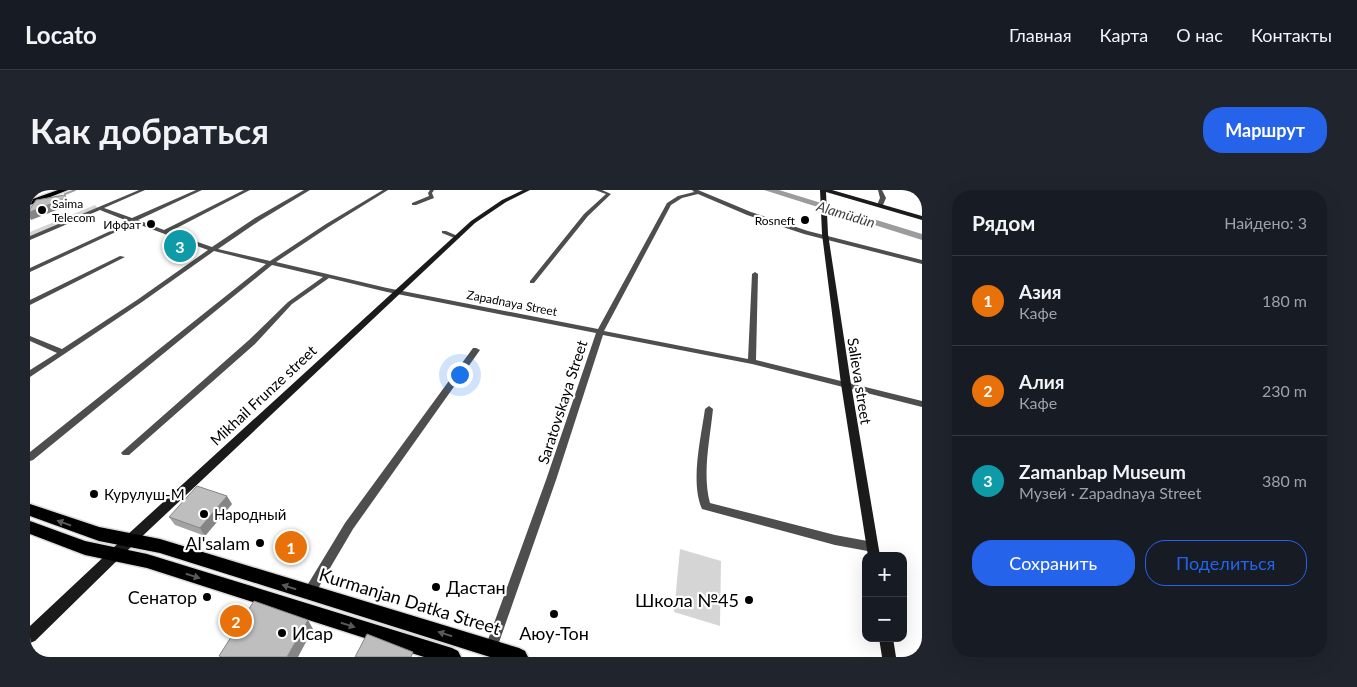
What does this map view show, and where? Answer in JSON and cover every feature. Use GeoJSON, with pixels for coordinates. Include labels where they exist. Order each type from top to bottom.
{"type":"FeatureCollection","features":[{"type":"Feature","properties":{"kind":"main road"},"geometry":{"type":"LineString","coordinates":[[30,198],[52,190]]}},
{"type":"Feature","properties":{"kind":"main road"},"geometry":{"type":"LineString","coordinates":[[30,203],[65,190]]}},
{"type":"Feature","properties":{"kind":"main road","name":"Mikhail Frunze street"},"geometry":{"type":"LineString","coordinates":[[30,636],[115,554],[457,236],[489,210],[527,190]]}},
{"type":"Feature","properties":{"kind":"main road"},"geometry":{"type":"LineString","coordinates":[[824,190],[922,218]]}},
{"type":"Feature","properties":{"kind":"main road","name":"Salieva street"},"geometry":{"type":"LineString","coordinates":[[824,190],[822,200],[826,238],[846,384],[874,551]]}},
{"type":"Feature","properties":{"kind":"main road","name":"Kurmanjan Datka Street"},"geometry":{"type":"LineString","coordinates":[[30,510],[99,534],[160,546],[519,657]]}},
{"type":"Feature","properties":{"kind":"main road"},"geometry":{"type":"LineString","coordinates":[[30,527],[85,548],[147,561],[448,656]]}},
{"type":"Feature","properties":{"kind":"main road"},"geometry":{"type":"LineString","coordinates":[[887,642],[889,657]]}},
{"type":"Feature","properties":{"kind":"street"},"geometry":{"type":"LineString","coordinates":[[30,238],[143,190]]}},
{"type":"Feature","properties":{"kind":"street"},"geometry":{"type":"LineString","coordinates":[[30,270],[200,190]]}},
{"type":"Feature","properties":{"kind":"street"},"geometry":{"type":"LineString","coordinates":[[164,232],[248,190]]}},
{"type":"Feature","properties":{"kind":"street"},"geometry":{"type":"LineString","coordinates":[[30,374],[177,275],[211,249],[308,190]]}},
{"type":"Feature","properties":{"kind":"street"},"geometry":{"type":"LineString","coordinates":[[30,458],[271,263],[328,224],[386,190]]}},
{"type":"Feature","properties":{"kind":"street"},"geometry":{"type":"LineString","coordinates":[[414,204],[432,197],[430,193],[432,190]]}},
{"type":"Feature","properties":{"kind":"street"},"geometry":{"type":"LineString","coordinates":[[532,282],[580,222],[609,194],[597,190]]}},
{"type":"Feature","properties":{"kind":"street"},"geometry":{"type":"LineString","coordinates":[[880,190],[884,198],[880,205]]}},
{"type":"Feature","properties":{"kind":"street"},"geometry":{"type":"LineString","coordinates":[[696,191],[784,227],[841,244],[922,262]]}},
{"type":"Feature","properties":{"kind":"street","name":"Saratovskaya Street"},"geometry":{"type":"LineString","coordinates":[[491,648],[551,480],[600,332],[669,204],[680,197],[696,191]]}},
{"type":"Feature","properties":{"kind":"street","name":"Zapadnaya Street"},"geometry":{"type":"LineString","coordinates":[[101,209],[211,249],[398,292],[752,362],[922,404]]}},
{"type":"Feature","properties":{"kind":"street"},"geometry":{"type":"LineString","coordinates":[[444,232],[457,236]]}},
{"type":"Feature","properties":{"kind":"street"},"geometry":{"type":"LineString","coordinates":[[30,303],[122,257]]}},
{"type":"Feature","properties":{"kind":"street"},"geometry":{"type":"LineString","coordinates":[[752,362],[755,274]]}},
{"type":"Feature","properties":{"kind":"street"},"geometry":{"type":"LineString","coordinates":[[126,453],[252,342],[290,303],[328,276]]}},
{"type":"Feature","properties":{"kind":"street"},"geometry":{"type":"LineString","coordinates":[[30,338],[62,352]]}},
{"type":"Feature","properties":{"kind":"street"},"geometry":{"type":"LineString","coordinates":[[309,593],[349,526],[476,350]]}},
{"type":"Feature","properties":{"kind":"street"},"geometry":{"type":"LineString","coordinates":[[709,409],[703,465],[703,500],[706,506],[874,551]]}},
{"type":"Feature","properties":{"kind":"shaded area"},"geometry":{"type":"Polygon","coordinates":[[[95,205],[98,208],[30,236],[30,232],[95,205]]]}},
{"type":"Feature","properties":{"kind":"shaded area"},"geometry":{"type":"Polygon","coordinates":[[[680,549],[721,561],[720,626],[674,612],[680,549]]]}},
{"type":"Feature","properties":{"kind":"building"},"geometry":{"type":"Polygon","coordinates":[[[65,195],[66,198],[30,212],[36,200],[65,195]]]}},
{"type":"Feature","properties":{"kind":"building"},"geometry":{"type":"Polygon","coordinates":[[[197,486],[227,496],[200,528],[169,517],[197,486]]]}},
{"type":"Feature","properties":{"kind":"building"},"geometry":{"type":"Polygon","coordinates":[[[254,601],[308,620],[287,657],[219,656],[254,601]]]}},
{"type":"Feature","properties":{"kind":"building"},"geometry":{"type":"Polygon","coordinates":[[[367,634],[413,652],[411,657],[355,657],[367,634]]]}},
{"type":"Feature","properties":{"kind":"waterway"},"geometry":{"type":"LineString","coordinates":[[65,194],[75,190]]}},
{"type":"Feature","properties":{"kind":"waterway","name":"Alamüdün"},"geometry":{"type":"LineString","coordinates":[[769,190],[922,237]]}},
{"type":"Feature","properties":{"kind":"place","name":"Saima Telecom"},"geometry":{"type":"Point","coordinates":[42,210]}},
{"type":"Feature","properties":{"kind":"place","name":"Rosneft"},"geometry":{"type":"Point","coordinates":[805,220]}},
{"type":"Feature","properties":{"kind":"place","name":"Иффат"},"geometry":{"type":"Point","coordinates":[151,224]}},
{"type":"Feature","properties":{"kind":"place","name":"Zamanbap Museum"},"geometry":{"type":"Point","coordinates":[180,246]}},
{"type":"Feature","properties":{"kind":"place","name":"Курулуш-М"},"geometry":{"type":"Point","coordinates":[94,494]}},
{"type":"Feature","properties":{"kind":"place","name":"Народный"},"geometry":{"type":"Point","coordinates":[204,514]}},
{"type":"Feature","properties":{"kind":"place","name":"Al'salam"},"geometry":{"type":"Point","coordinates":[260,543]}},
{"type":"Feature","properties":{"kind":"place","name":"Азия"},"geometry":{"type":"Point","coordinates":[291,547]}},
{"type":"Feature","properties":{"kind":"place","name":"Дастан"},"geometry":{"type":"Point","coordinates":[436,587]}},
{"type":"Feature","properties":{"kind":"place","name":"Сенатор"},"geometry":{"type":"Point","coordinates":[207,597]}},
{"type":"Feature","properties":{"kind":"place","name":"Школа №45"},"geometry":{"type":"Point","coordinates":[749,600]}},
{"type":"Feature","properties":{"kind":"place","name":"Аюу-Тон"},"geometry":{"type":"Point","coordinates":[554,614]}},
{"type":"Feature","properties":{"kind":"place","name":"Алия"},"geometry":{"type":"Point","coordinates":[236,621]}},
{"type":"Feature","properties":{"kind":"place","name":"Исар"},"geometry":{"type":"Point","coordinates":[282,633]}}]}
